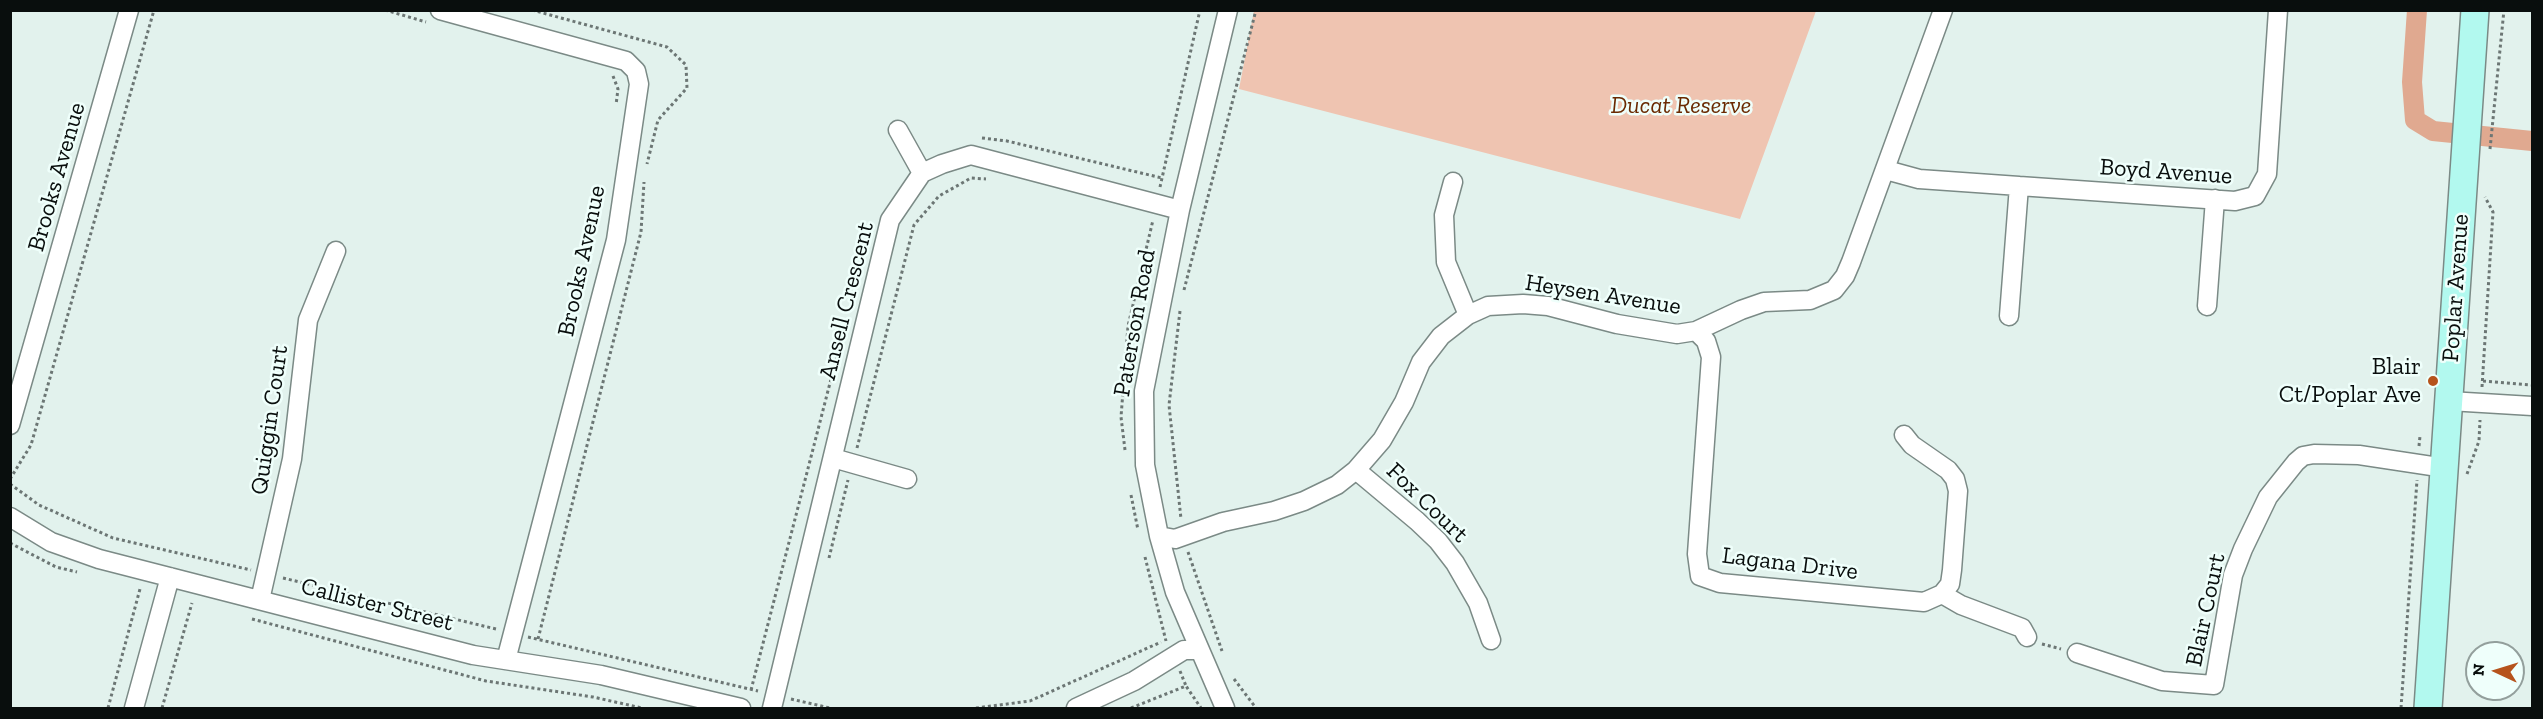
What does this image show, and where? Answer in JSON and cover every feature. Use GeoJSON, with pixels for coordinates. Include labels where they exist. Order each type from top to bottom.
{"type":"FeatureCollection","features":[{"type":"Feature","properties":{"kind":"street","name":"Brooks Avenue"},"geometry":{"type":"LineString","coordinates":[[10,425],[129,10]]}},
{"type":"Feature","properties":{"kind":"street","name":"Paterson Road"},"geometry":{"type":"LineString","coordinates":[[1226,708],[1175,592],[1159,536],[1145,465],[1144,391],[1180,210],[1228,10]]}},
{"type":"Feature","properties":{"kind":"street","name":"Heysen Avenue"},"geometry":{"type":"LineString","coordinates":[[1159,536],[1172,527],[1183,531],[1304,501],[1337,485],[1356,470],[1382,440],[1404,402],[1421,362],[1441,336],[1468,315],[1488,306],[1523,304],[1548,306],[1677,334],[1696,331],[1764,302],[1810,300],[1834,290],[1848,269],[1943,10]]}},
{"type":"Feature","properties":{"kind":"street","name":"Boyd Avenue"},"geometry":{"type":"LineString","coordinates":[[1886,170],[1919,179],[2235,201],[2255,196],[2267,174],[2278,10]]}},
{"type":"Feature","properties":{"kind":"street","name":"Poplar Avenue"},"geometry":{"type":"LineString","coordinates":[[2428,708],[2456,471],[2449,401],[2477,153],[2468,121],[2475,10]]}},
{"type":"Feature","properties":{"kind":"street","name":"Brooks Avenue"},"geometry":{"type":"LineString","coordinates":[[437,17],[626,61],[636,71],[639,84],[616,240],[506,660]]}},
{"type":"Feature","properties":{"kind":"street"},"geometry":{"type":"LineString","coordinates":[[898,130],[922,173],[971,155],[1180,210]]}},
{"type":"Feature","properties":{"kind":"street","name":"Ansell Crescent"},"geometry":{"type":"LineString","coordinates":[[774,702],[890,220],[922,173]]}},
{"type":"Feature","properties":{"kind":"street"},"geometry":{"type":"LineString","coordinates":[[1453,182],[1444,215],[1446,262],[1468,315]]}},
{"type":"Feature","properties":{"kind":"street"},"geometry":{"type":"LineString","coordinates":[[2009,316],[2019,186]]}},
{"type":"Feature","properties":{"kind":"street"},"geometry":{"type":"LineString","coordinates":[[2207,306],[2215,199]]}},
{"type":"Feature","properties":{"kind":"street","name":"Quiggin Court"},"geometry":{"type":"LineString","coordinates":[[260,600],[292,459],[308,320],[336,251]]}},
{"type":"Feature","properties":{"kind":"street","name":"Lagana Drive"},"geometry":{"type":"LineString","coordinates":[[1696,331],[1695,345],[1708,375],[1697,554],[1700,576],[1720,583],[1924,602],[1942,594]]}},
{"type":"Feature","properties":{"kind":"street"},"geometry":{"type":"LineString","coordinates":[[2449,401],[2532,406]]}},
{"type":"Feature","properties":{"kind":"street"},"geometry":{"type":"LineString","coordinates":[[1904,435],[1912,445],[1948,470],[1955,479],[1958,491],[1950,584],[1942,594],[1961,605],[2022,628],[2027,637]]}},
{"type":"Feature","properties":{"kind":"street","name":"Blair Court"},"geometry":{"type":"LineString","coordinates":[[2077,653],[2162,681],[2214,685],[2233,575],[2268,497],[2296,462],[2303,456],[2314,454],[2359,455],[2456,471]]}},
{"type":"Feature","properties":{"kind":"street"},"geometry":{"type":"LineString","coordinates":[[833,458],[907,479]]}},
{"type":"Feature","properties":{"kind":"street","name":"Fox Court"},"geometry":{"type":"LineString","coordinates":[[1356,470],[1417,520],[1443,548],[1479,603],[1491,640]]}},
{"type":"Feature","properties":{"kind":"street","name":"Callister Street"},"geometry":{"type":"LineString","coordinates":[[10,517],[51,542],[99,559],[473,655],[601,675],[741,708]]}},
{"type":"Feature","properties":{"kind":"street"},"geometry":{"type":"LineString","coordinates":[[134,708],[170,577]]}},
{"type":"Feature","properties":{"kind":"street"},"geometry":{"type":"LineString","coordinates":[[1076,708],[1134,681],[1184,650],[1200,650]]}},
{"type":"Feature","properties":{"kind":"path"},"geometry":{"type":"LineString","coordinates":[[154,10],[31,445],[10,482],[39,506],[113,538],[751,690],[774,702],[830,708]]}},
{"type":"Feature","properties":{"kind":"path"},"geometry":{"type":"LineString","coordinates":[[386,10],[437,17]]}},
{"type":"Feature","properties":{"kind":"path"},"geometry":{"type":"LineString","coordinates":[[1184,293],[1256,10]]}},
{"type":"Feature","properties":{"kind":"path"},"geometry":{"type":"LineString","coordinates":[[2477,153],[2504,10]]}},
{"type":"Feature","properties":{"kind":"path"},"geometry":{"type":"LineString","coordinates":[[611,69],[618,89],[615,111]]}},
{"type":"Feature","properties":{"kind":"path"},"geometry":{"type":"LineString","coordinates":[[975,137],[1007,141],[1162,178]]}},
{"type":"Feature","properties":{"kind":"path"},"geometry":{"type":"LineString","coordinates":[[827,565],[914,225],[939,196],[971,178],[994,179]]}},
{"type":"Feature","properties":{"kind":"path"},"geometry":{"type":"LineString","coordinates":[[2456,471],[2479,441],[2493,212],[2485,199],[2486,189]]}},
{"type":"Feature","properties":{"kind":"path"},"geometry":{"type":"LineString","coordinates":[[1180,304],[1169,405],[1183,531],[1222,651]]}},
{"type":"Feature","properties":{"kind":"path"},"geometry":{"type":"LineString","coordinates":[[751,690],[841,341]]}},
{"type":"Feature","properties":{"kind":"path"},"geometry":{"type":"LineString","coordinates":[[2483,381],[2532,385]]}},
{"type":"Feature","properties":{"kind":"path"},"geometry":{"type":"LineString","coordinates":[[2401,708],[2420,436]]}},
{"type":"Feature","properties":{"kind":"path"},"geometry":{"type":"LineString","coordinates":[[108,708],[140,589]]}},
{"type":"Feature","properties":{"kind":"path"},"geometry":{"type":"LineString","coordinates":[[162,708],[192,603]]}},
{"type":"Feature","properties":{"kind":"path"},"geometry":{"type":"LineString","coordinates":[[2027,637],[2038,643],[2077,653]]}},
{"type":"Feature","properties":{"kind":"path"},"geometry":{"type":"LineString","coordinates":[[976,708],[1029,700],[1165,640]]}},
{"type":"Feature","properties":{"kind":"path"},"geometry":{"type":"LineString","coordinates":[[1230,674],[1256,708]]}},
{"type":"Feature","properties":{"kind":"path"},"geometry":{"type":"LineString","coordinates":[[1131,708],[1186,686],[1201,708]]}},
{"type":"Feature","properties":{"kind":"path"},"geometry":{"type":"LineString","coordinates":[[1020,702],[1023,708]]}},
{"type":"Feature","properties":{"kind":"green space","name":"Ducat Reserve"},"geometry":{"type":"Polygon","coordinates":[[[1254,10],[1816,11],[1740,219],[1239,89],[1254,10]]]}},
{"type":"Feature","properties":{"kind":"waterway"},"geometry":{"type":"LineString","coordinates":[[2417,10],[2412,82],[2415,120],[2433,131],[2532,141]]}},
{"type":"Feature","properties":{"kind":"place","name":"Blair Ct/Poplar Ave"},"geometry":{"type":"Point","coordinates":[2433,381]}}]}
